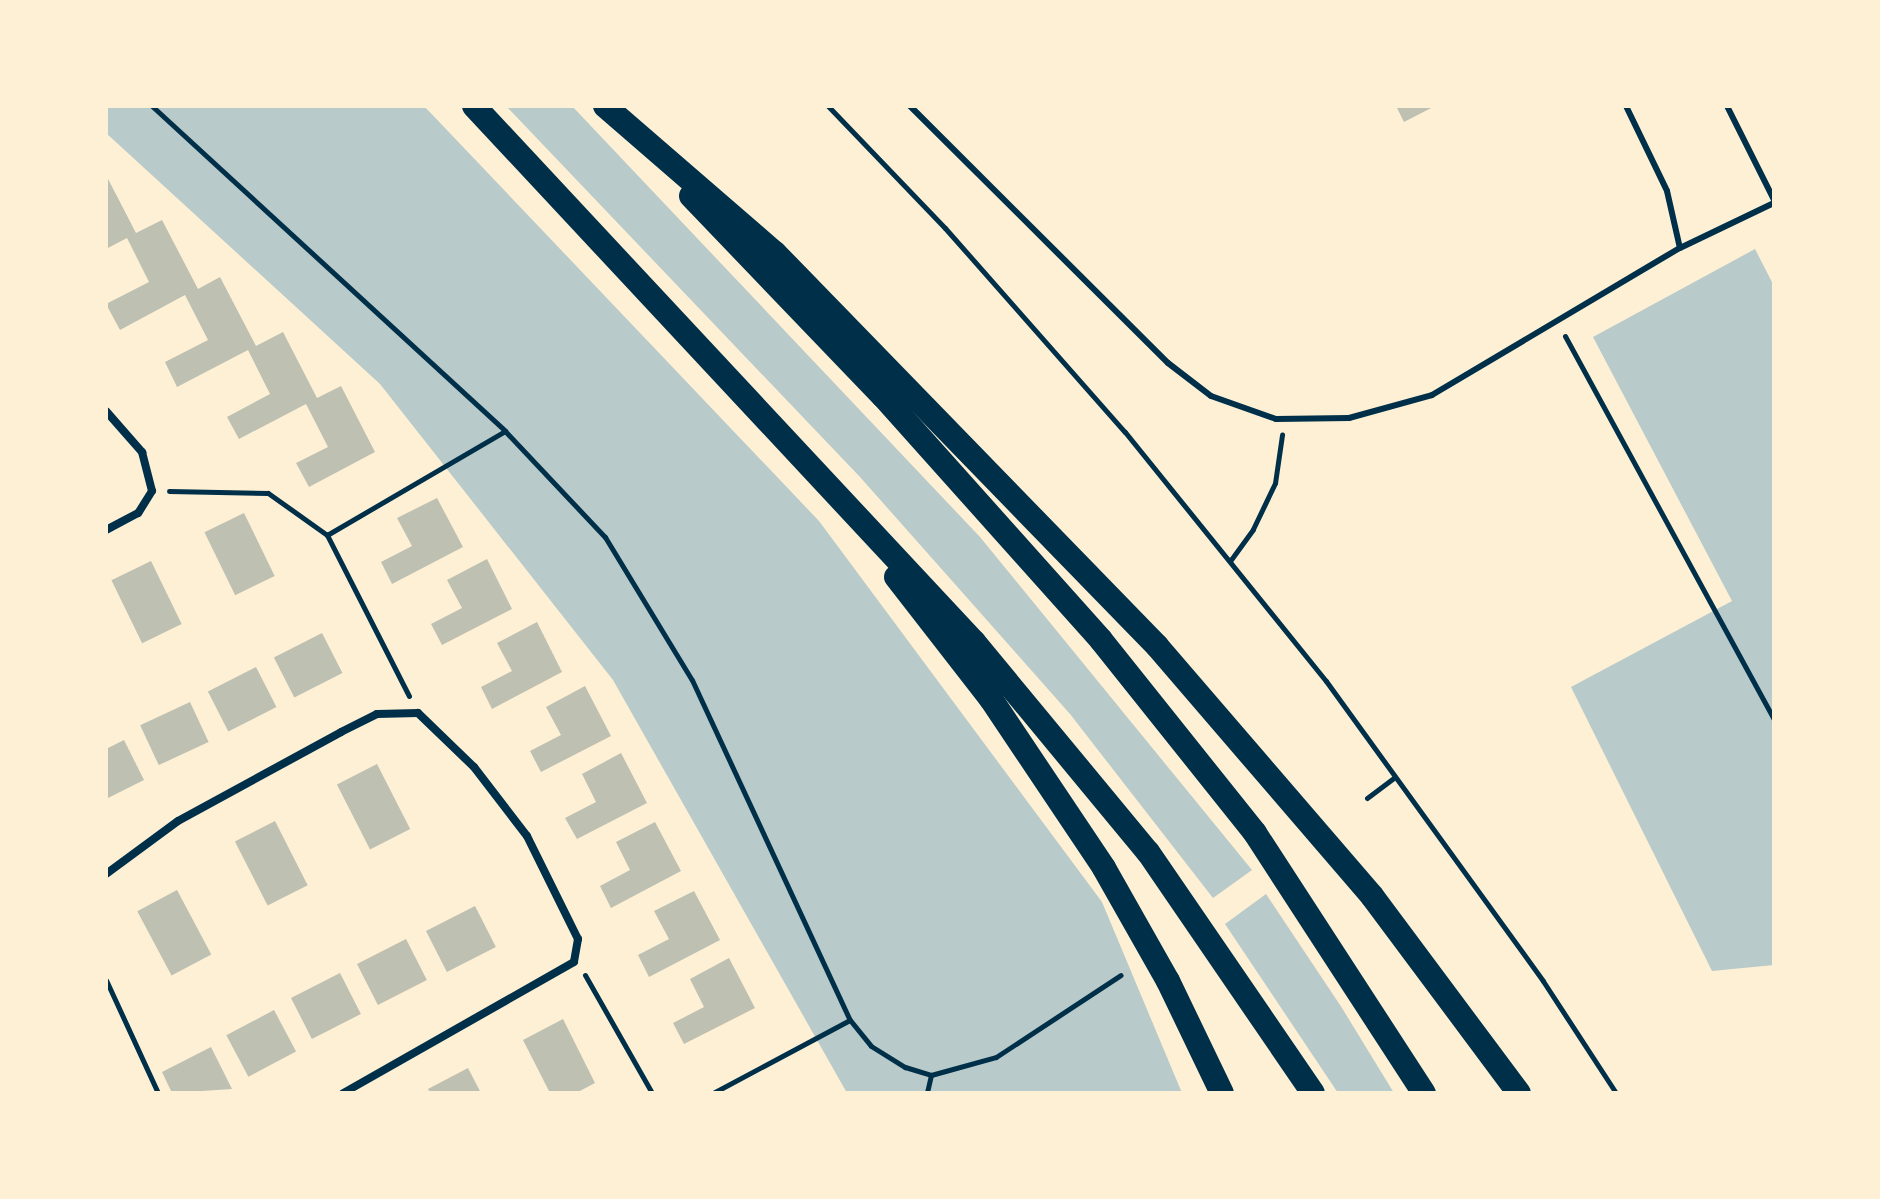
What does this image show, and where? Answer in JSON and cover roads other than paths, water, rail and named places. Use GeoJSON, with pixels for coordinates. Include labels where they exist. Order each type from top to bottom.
{"type":"FeatureCollection","features":[{"type":"Feature","properties":{"kind":"highway"},"geometry":{"type":"LineString","coordinates":[[474,106],[974,642],[1148,852],[1313,1093]]}},
{"type":"Feature","properties":{"kind":"highway"},"geometry":{"type":"LineString","coordinates":[[605,106],[883,396],[1101,640],[1255,833],[1424,1093]]}},
{"type":"Feature","properties":{"kind":"highway"},"geometry":{"type":"LineString","coordinates":[[605,106],[785,262],[1157,646],[1363,884],[1519,1093]]}},
{"type":"Feature","properties":{"kind":"highway"},"geometry":{"type":"LineString","coordinates":[[813,466],[991,699],[1104,868],[1168,981],[1222,1093]]}},
{"type":"Feature","properties":{"kind":"street"},"geometry":{"type":"LineString","coordinates":[[106,411],[142,452],[152,491],[138,513],[106,530]]}},
{"type":"Feature","properties":{"kind":"street"},"geometry":{"type":"LineString","coordinates":[[106,874],[178,821],[341,732],[377,714],[418,713],[474,767],[527,836],[578,939],[574,962],[343,1093]]}},
{"type":"Feature","properties":{"kind":"lane"},"geometry":{"type":"LineString","coordinates":[[910,106],[1168,363],[1211,396],[1240,411],[1285,419],[1349,418],[1432,395],[1680,248],[1774,202],[1727,106]]}},
{"type":"Feature","properties":{"kind":"lane"},"geometry":{"type":"LineString","coordinates":[[1626,106],[1667,191],[1680,248]]}}]}
